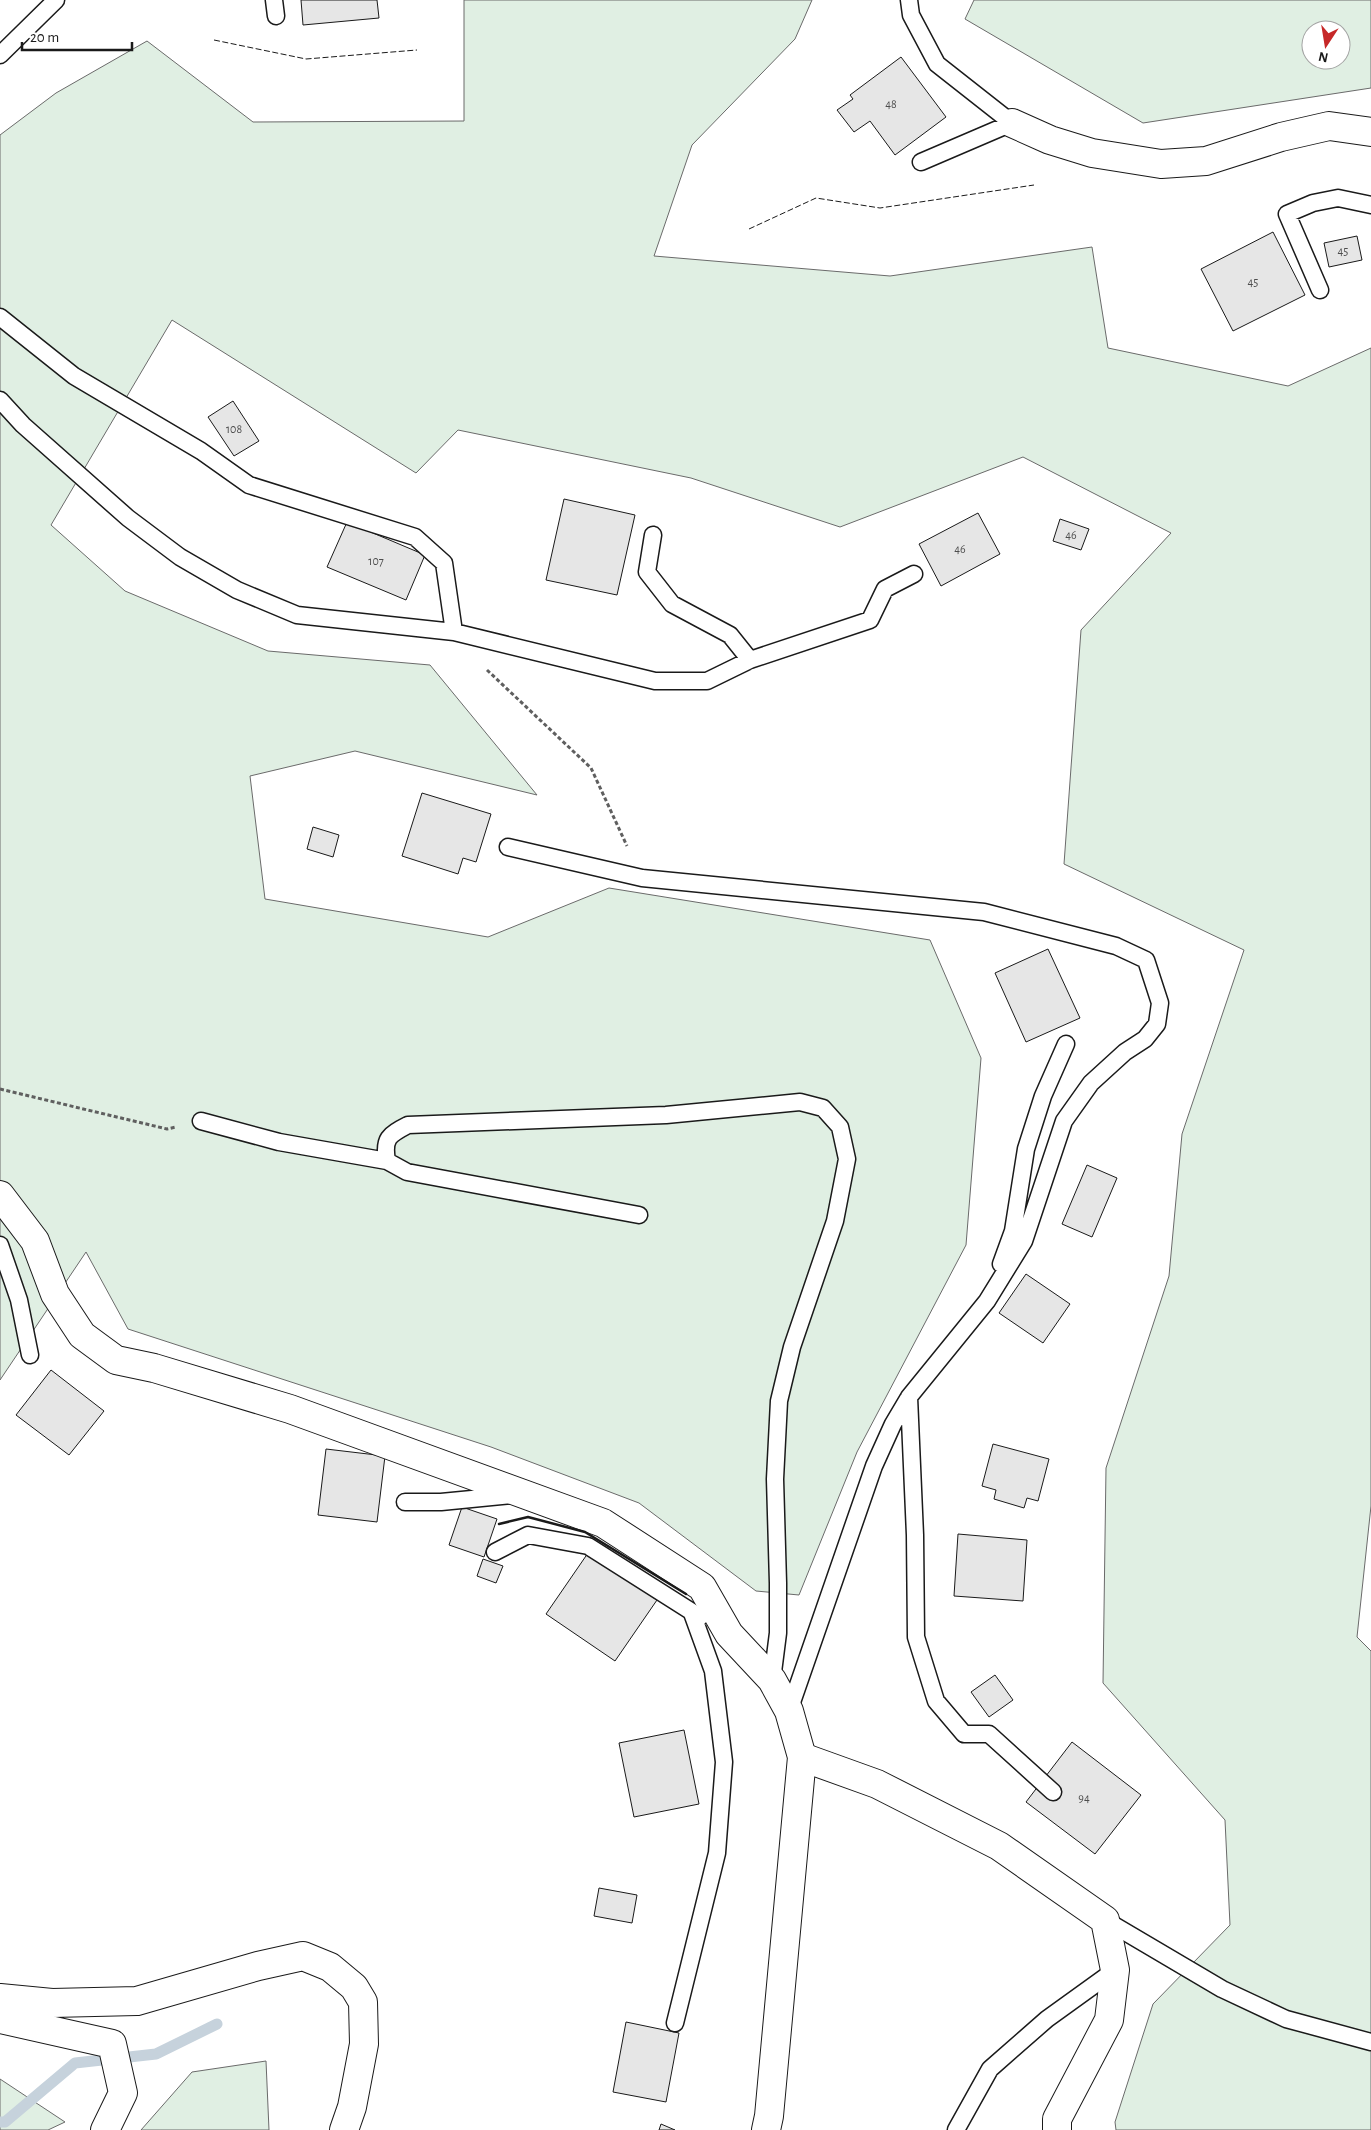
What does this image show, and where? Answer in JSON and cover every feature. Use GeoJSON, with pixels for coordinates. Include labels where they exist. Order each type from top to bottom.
{"type":"FeatureCollection","features":[{"type":"Feature","properties":{"kind":"street"},"geometry":{"type":"LineString","coordinates":[[1012,123],[1050,140],[1092,152],[1160,164],[1206,161],[1280,137],[1329,126],[1371,132]]}},
{"type":"Feature","properties":{"kind":"street"},"geometry":{"type":"LineString","coordinates":[[0,1195],[35,1241],[55,1294],[82,1335],[116,1360],[154,1368],[290,1409],[603,1523],[702,1587],[730,1634],[772,1680],[789,1711],[802,1757],[770,2116],[766,2130]]}},
{"type":"Feature","properties":{"kind":"street"},"geometry":{"type":"LineString","coordinates":[[802,1757],[877,1784],[999,1846],[1105,1920],[1115,1970],[1108,2020],[1058,2119],[1057,2130]]}},
{"type":"Feature","properties":{"kind":"street"},"geometry":{"type":"LineString","coordinates":[[0,1998],[52,2003],[137,2001],[258,1966],[303,1956],[330,1967],[354,1987],[363,2002],[364,2044],[352,2107],[344,2130]]}},
{"type":"Feature","properties":{"kind":"street"},"geometry":{"type":"LineString","coordinates":[[0,2019],[112,2044],[123,2093],[105,2130]]}},
{"type":"Feature","properties":{"kind":"lane"},"geometry":{"type":"LineString","coordinates":[[0,55],[56,0]]}},
{"type":"Feature","properties":{"kind":"lane"},"geometry":{"type":"LineString","coordinates":[[909,0],[911,15],[937,64],[1012,123],[920,162]]}},
{"type":"Feature","properties":{"kind":"lane"},"geometry":{"type":"LineString","coordinates":[[1320,290],[1287,214],[1313,203],[1338,198],[1371,206]]}},
{"type":"Feature","properties":{"kind":"lane"},"geometry":{"type":"LineString","coordinates":[[0,317],[74,376],[202,451],[249,485],[415,537],[444,564],[454,632]]}},
{"type":"Feature","properties":{"kind":"lane"},"geometry":{"type":"LineString","coordinates":[[0,400],[23,425],[128,518],[180,557],[236,590],[297,615],[454,632],[655,681],[707,681],[750,660],[870,620],[885,589],[914,574]]}},
{"type":"Feature","properties":{"kind":"lane"},"geometry":{"type":"LineString","coordinates":[[654,535],[647,572],[672,604],[730,635],[750,660]]}},
{"type":"Feature","properties":{"kind":"lane"},"geometry":{"type":"LineString","coordinates":[[508,847],[642,878],[984,912],[1116,946],[1146,960],[1160,1003],[1157,1024],[1146,1039],[1126,1052],[1091,1083],[1064,1121],[1024,1240],[987,1301],[909,1396],[893,1424],[874,1466],[789,1711]]}},
{"type":"Feature","properties":{"kind":"lane"},"geometry":{"type":"LineString","coordinates":[[987,1301],[1013,1231],[1026,1148],[1043,1096],[1066,1044]]}},
{"type":"Feature","properties":{"kind":"lane"},"geometry":{"type":"LineString","coordinates":[[387,1161],[385,1146],[391,1134],[408,1125],[666,1115],[800,1102],[823,1108],[840,1127],[847,1159],[835,1221],[792,1347],[779,1401],[775,1479],[778,1633],[772,1680]]}},
{"type":"Feature","properties":{"kind":"lane"},"geometry":{"type":"LineString","coordinates":[[201,1121],[279,1142],[387,1161],[407,1172],[639,1216]]}},
{"type":"Feature","properties":{"kind":"lane"},"geometry":{"type":"LineString","coordinates":[[0,1245],[19,1300],[30,1355]]}},
{"type":"Feature","properties":{"kind":"lane"},"geometry":{"type":"LineString","coordinates":[[909,1396],[916,1637],[936,1701],[964,1734],[989,1734],[1053,1792]]}},
{"type":"Feature","properties":{"kind":"lane"},"geometry":{"type":"LineString","coordinates":[[405,1502],[441,1502],[520,1494]]}},
{"type":"Feature","properties":{"kind":"lane"},"geometry":{"type":"LineString","coordinates":[[496,1552],[528,1535],[588,1546],[692,1613],[730,1634]]}},
{"type":"Feature","properties":{"kind":"lane"},"geometry":{"type":"LineString","coordinates":[[675,2023],[717,1853],[724,1762],[713,1671],[692,1613]]}},
{"type":"Feature","properties":{"kind":"lane"},"geometry":{"type":"LineString","coordinates":[[1105,1920],[1222,1989],[1286,2019],[1371,2042]]}},
{"type":"Feature","properties":{"kind":"lane"},"geometry":{"type":"LineString","coordinates":[[956,2130],[990,2069],[1047,2019],[1115,1970]]}},
{"type":"Feature","properties":{"kind":"path"},"geometry":{"type":"LineString","coordinates":[[454,632],[483,665],[591,768],[642,878]]}},
{"type":"Feature","properties":{"kind":"path"},"geometry":{"type":"LineString","coordinates":[[0,1089],[167,1129],[201,1121]]}},
{"type":"Feature","properties":{"kind":"green space"},"geometry":{"type":"Polygon","coordinates":[[[464,0],[812,0],[795,39],[692,145],[654,256],[890,276],[1092,247],[1108,348],[1288,386],[1371,348],[1371,1506],[1357,1637],[1371,1651],[1371,2130],[1116,2130],[1115,2122],[1153,2004],[1230,1925],[1225,1820],[1103,1683],[1106,1468],[1169,1276],[1182,1134],[1244,950],[1064,864],[1081,630],[1171,533],[1023,457],[840,527],[691,478],[458,430],[416,473],[172,320],[51,525],[125,591],[268,651],[430,665],[537,795],[355,751],[250,776],[265,899],[488,937],[609,888],[930,940],[981,1058],[966,1245],[857,1452],[799,1595],[756,1591],[639,1503],[491,1447],[128,1329],[86,1252],[0,1380],[0,135],[56,93],[147,41],[253,122],[464,121],[464,0]]]}},
{"type":"Feature","properties":{"kind":"green space"},"geometry":{"type":"Polygon","coordinates":[[[974,0],[1371,0],[1371,88],[1143,123],[965,19],[974,0]]]}},
{"type":"Feature","properties":{"kind":"green space"},"geometry":{"type":"Polygon","coordinates":[[[266,2061],[269,2130],[141,2130],[192,2072],[266,2061]]]}},
{"type":"Feature","properties":{"kind":"green space"},"geometry":{"type":"Polygon","coordinates":[[[0,2079],[65,2122],[48,2130],[0,2130],[0,2079]]]}},
{"type":"Feature","properties":{"kind":"building"},"geometry":{"type":"Polygon","coordinates":[[[301,0],[377,0],[379,18],[303,25],[301,0]]]}},
{"type":"Feature","properties":{"kind":"building"},"geometry":{"type":"Polygon","coordinates":[[[901,57],[946,117],[895,155],[870,121],[854,132],[837,110],[853,99],[850,95],[901,57]]]}},
{"type":"Feature","properties":{"kind":"building"},"geometry":{"type":"Polygon","coordinates":[[[1273,232],[1305,295],[1233,331],[1201,269],[1273,232]]]}},
{"type":"Feature","properties":{"kind":"building"},"geometry":{"type":"Polygon","coordinates":[[[1357,236],[1362,260],[1329,267],[1324,243],[1357,236]]]}},
{"type":"Feature","properties":{"kind":"building"},"geometry":{"type":"Polygon","coordinates":[[[233,401],[259,441],[234,456],[208,417],[233,401]]]}},
{"type":"Feature","properties":{"kind":"building"},"geometry":{"type":"Polygon","coordinates":[[[564,499],[635,515],[617,595],[546,580],[564,499]]]}},
{"type":"Feature","properties":{"kind":"building"},"geometry":{"type":"Polygon","coordinates":[[[978,513],[1000,554],[941,586],[919,544],[978,513]]]}},
{"type":"Feature","properties":{"kind":"building"},"geometry":{"type":"Polygon","coordinates":[[[1060,519],[1089,529],[1081,550],[1053,541],[1060,519]]]}},
{"type":"Feature","properties":{"kind":"building"},"geometry":{"type":"Polygon","coordinates":[[[347,522],[425,555],[406,600],[327,567],[347,522]]]}},
{"type":"Feature","properties":{"kind":"building"},"geometry":{"type":"Polygon","coordinates":[[[422,793],[491,814],[476,862],[463,858],[458,874],[402,856],[422,793]]]}},
{"type":"Feature","properties":{"kind":"building"},"geometry":{"type":"Polygon","coordinates":[[[313,827],[339,835],[333,857],[307,849],[313,827]]]}},
{"type":"Feature","properties":{"kind":"building"},"geometry":{"type":"Polygon","coordinates":[[[1048,949],[1080,1018],[1026,1042],[995,973],[1048,949]]]}},
{"type":"Feature","properties":{"kind":"building"},"geometry":{"type":"Polygon","coordinates":[[[1087,1165],[1117,1178],[1092,1237],[1062,1224],[1087,1165]]]}},
{"type":"Feature","properties":{"kind":"building"},"geometry":{"type":"Polygon","coordinates":[[[1026,1274],[1070,1304],[1043,1343],[999,1313],[1026,1274]]]}},
{"type":"Feature","properties":{"kind":"building"},"geometry":{"type":"Polygon","coordinates":[[[51,1370],[104,1411],[69,1455],[16,1415],[51,1370]]]}},
{"type":"Feature","properties":{"kind":"building"},"geometry":{"type":"Polygon","coordinates":[[[993,1444],[1049,1459],[1038,1501],[1027,1498],[1024,1508],[994,1499],[996,1490],[982,1486],[993,1444]]]}},
{"type":"Feature","properties":{"kind":"building"},"geometry":{"type":"Polygon","coordinates":[[[326,1449],[385,1456],[377,1522],[318,1515],[326,1449]]]}},
{"type":"Feature","properties":{"kind":"building"},"geometry":{"type":"Polygon","coordinates":[[[462,1507],[497,1519],[484,1557],[449,1545],[462,1507]]]}},
{"type":"Feature","properties":{"kind":"building"},"geometry":{"type":"Polygon","coordinates":[[[958,1534],[1027,1540],[1023,1601],[954,1596],[958,1534]]]}},
{"type":"Feature","properties":{"kind":"building"},"geometry":{"type":"Polygon","coordinates":[[[588,1553],[657,1600],[615,1661],[546,1614],[588,1553]]]}},
{"type":"Feature","properties":{"kind":"building"},"geometry":{"type":"Polygon","coordinates":[[[483,1559],[503,1566],[496,1583],[477,1576],[483,1559]]]}},
{"type":"Feature","properties":{"kind":"building"},"geometry":{"type":"Polygon","coordinates":[[[995,1675],[1013,1700],[989,1717],[971,1692],[995,1675]]]}},
{"type":"Feature","properties":{"kind":"building"},"geometry":{"type":"Polygon","coordinates":[[[684,1730],[699,1804],[634,1817],[619,1743],[684,1730]]]}},
{"type":"Feature","properties":{"kind":"building"},"geometry":{"type":"Polygon","coordinates":[[[1072,1742],[1141,1795],[1095,1854],[1026,1802],[1072,1742]]]}},
{"type":"Feature","properties":{"kind":"building"},"geometry":{"type":"Polygon","coordinates":[[[599,1888],[637,1895],[632,1923],[594,1916],[599,1888]]]}},
{"type":"Feature","properties":{"kind":"building"},"geometry":{"type":"Polygon","coordinates":[[[626,2022],[679,2033],[666,2102],[613,2092],[626,2022]]]}},
{"type":"Feature","properties":{"kind":"building"},"geometry":{"type":"Polygon","coordinates":[[[661,2124],[675,2130],[659,2130],[661,2124]]]}},
{"type":"Feature","properties":{"kind":"waterway"},"geometry":{"type":"LineString","coordinates":[[0,2122],[5,2122],[75,2063],[156,2054],[217,2024]]}},
{"type":"Feature","properties":{"kind":"fence"},"geometry":{"type":"LineString","coordinates":[[214,40],[306,59],[417,50]]}},
{"type":"Feature","properties":{"kind":"fence"},"geometry":{"type":"LineString","coordinates":[[749,229],[816,198],[880,208],[1034,185]]}},
{"type":"Feature","properties":{"kind":"wall"},"geometry":{"type":"LineString","coordinates":[[499,1524],[528,1517],[585,1532],[686,1594]]}}]}
